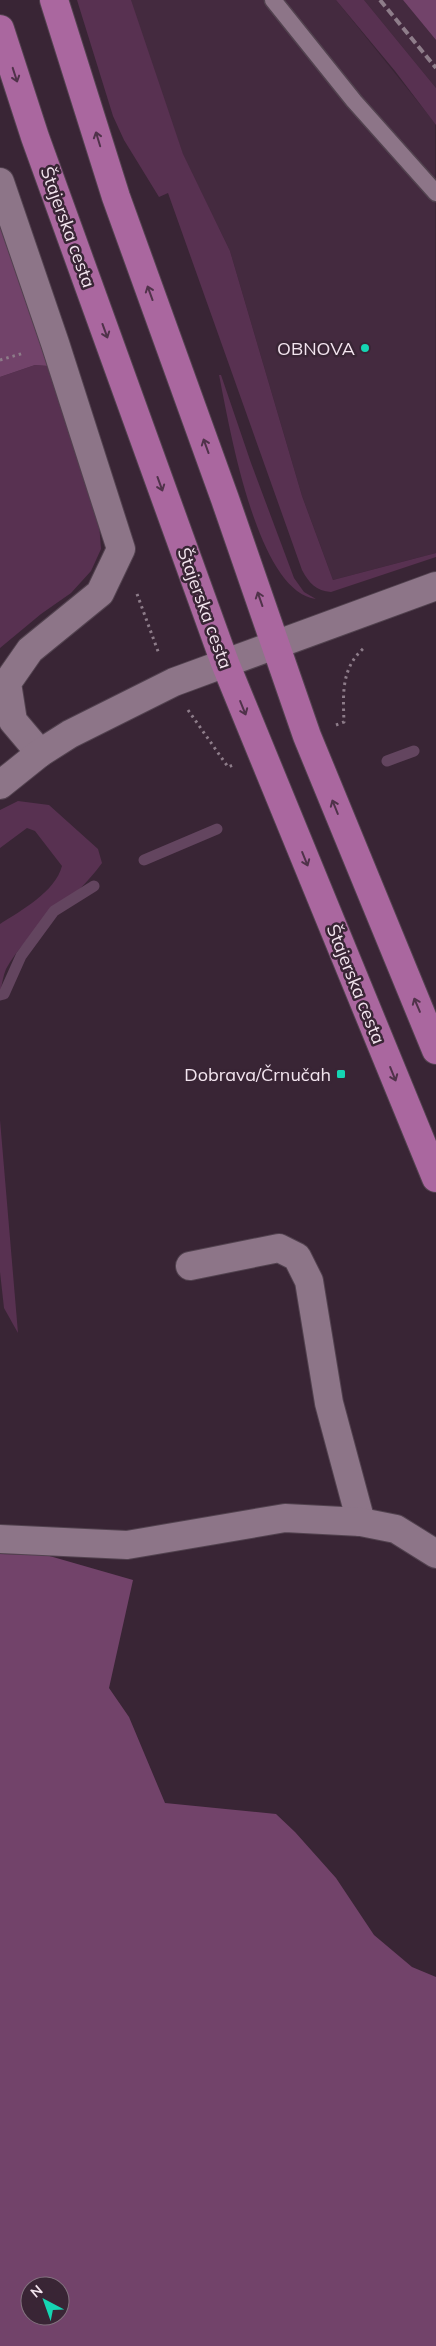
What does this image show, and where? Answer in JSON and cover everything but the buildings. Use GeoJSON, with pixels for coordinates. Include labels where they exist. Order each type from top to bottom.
{"type":"FeatureCollection","features":[{"type":"Feature","properties":{"kind":"main road"},"geometry":{"type":"LineString","coordinates":[[54,0],[116,198],[326,785],[436,1050]]}},
{"type":"Feature","properties":{"kind":"main road","name":"Štajerska cesta"},"geometry":{"type":"LineString","coordinates":[[0,29],[35,137],[225,663],[436,1178]]}},
{"type":"Feature","properties":{"kind":"street"},"geometry":{"type":"LineString","coordinates":[[0,182],[55,343],[121,549],[100,594],[30,650],[7,683],[14,721],[40,753]]}},
{"type":"Feature","properties":{"kind":"street"},"geometry":{"type":"LineString","coordinates":[[0,785],[40,753],[70,734],[174,682],[436,586]]}},
{"type":"Feature","properties":{"kind":"street"},"geometry":{"type":"LineString","coordinates":[[190,1266],[279,1248],[297,1256],[309,1281],[329,1403],[361,1522]]}},
{"type":"Feature","properties":{"kind":"street"},"geometry":{"type":"LineString","coordinates":[[0,1539],[127,1545],[285,1518],[361,1522],[396,1529],[436,1554]]}},
{"type":"Feature","properties":{"kind":"lane"},"geometry":{"type":"LineString","coordinates":[[274,0],[354,101],[436,193]]}},
{"type":"Feature","properties":{"kind":"path"},"geometry":{"type":"LineString","coordinates":[[121,549],[160,657]]}},
{"type":"Feature","properties":{"kind":"path"},"geometry":{"type":"LineString","coordinates":[[344,722],[342,691],[345,676],[354,657],[370,643]]}},
{"type":"Feature","properties":{"kind":"path"},"geometry":{"type":"LineString","coordinates":[[187,709],[228,767]]}},
{"type":"Feature","properties":{"kind":"shaded area"},"geometry":{"type":"Polygon","coordinates":[[[77,0],[131,0],[183,154],[230,251],[302,496],[333,580],[436,553],[436,557],[331,592],[317,588],[305,575],[168,193],[159,197],[124,140],[113,116],[77,0]]]}},
{"type":"Feature","properties":{"kind":"shaded area"},"geometry":{"type":"Polygon","coordinates":[[[130,0],[336,0],[435,123],[436,553],[333,580],[302,496],[230,251],[183,155],[130,0]]]}},
{"type":"Feature","properties":{"kind":"shaded area"},"geometry":{"type":"Polygon","coordinates":[[[336,0],[364,0],[436,88],[436,125],[395,71],[336,0]]]}},
{"type":"Feature","properties":{"kind":"shaded area"},"geometry":{"type":"Polygon","coordinates":[[[364,0],[403,0],[436,40],[436,88],[364,0]]]}},
{"type":"Feature","properties":{"kind":"shaded area"},"geometry":{"type":"Polygon","coordinates":[[[403,0],[436,0],[436,40],[403,0]]]}},
{"type":"Feature","properties":{"kind":"shaded area"},"geometry":{"type":"Polygon","coordinates":[[[0,224],[48,366],[35,365],[0,377],[0,224]]]}},
{"type":"Feature","properties":{"kind":"shaded area"},"geometry":{"type":"Polygon","coordinates":[[[35,365],[48,366],[99,523],[101,549],[91,571],[71,593],[41,614],[0,648],[0,377],[35,365]]]}},
{"type":"Feature","properties":{"kind":"shaded area"},"geometry":{"type":"Polygon","coordinates":[[[219,375],[221,375],[251,463],[294,578],[304,592],[316,599],[295,589],[277,568],[262,538],[238,465],[219,375]]]}},
{"type":"Feature","properties":{"kind":"shaded area"},"geometry":{"type":"Polygon","coordinates":[[[18,801],[49,805],[98,849],[102,863],[79,890],[26,941],[6,969],[0,992],[0,924],[37,900],[52,884],[62,866],[35,831],[27,828],[0,848],[0,810],[18,801]]]}},
{"type":"Feature","properties":{"kind":"shaded area"},"geometry":{"type":"Polygon","coordinates":[[[0,1120],[18,1333],[4,1308],[0,1272],[0,1120]]]}},
{"type":"Feature","properties":{"kind":"shaded area"},"geometry":{"type":"Polygon","coordinates":[[[0,1554],[46,1555],[133,1580],[109,1688],[129,1717],[165,1803],[276,1814],[295,1832],[336,1878],[374,1935],[412,1967],[436,1977],[436,2346],[0,2346],[0,1554]]]}},
{"type":"Feature","properties":{"kind":"waterway"},"geometry":{"type":"LineString","coordinates":[[387,761],[414,751]]}},
{"type":"Feature","properties":{"kind":"waterway"},"geometry":{"type":"LineString","coordinates":[[144,860],[217,829]]}},
{"type":"Feature","properties":{"kind":"waterway"},"geometry":{"type":"LineString","coordinates":[[0,995],[4,994],[21,956],[54,911],[94,886]]}},
{"type":"Feature","properties":{"kind":"railway"},"geometry":{"type":"LineString","coordinates":[[380,0],[436,68]]}},
{"type":"Feature","properties":{"kind":"place","name":"OBNOVA"},"geometry":{"type":"Point","coordinates":[365,348]}},
{"type":"Feature","properties":{"kind":"place","name":"Dobrava/Črnučah"},"geometry":{"type":"Point","coordinates":[341,1074]}}]}
